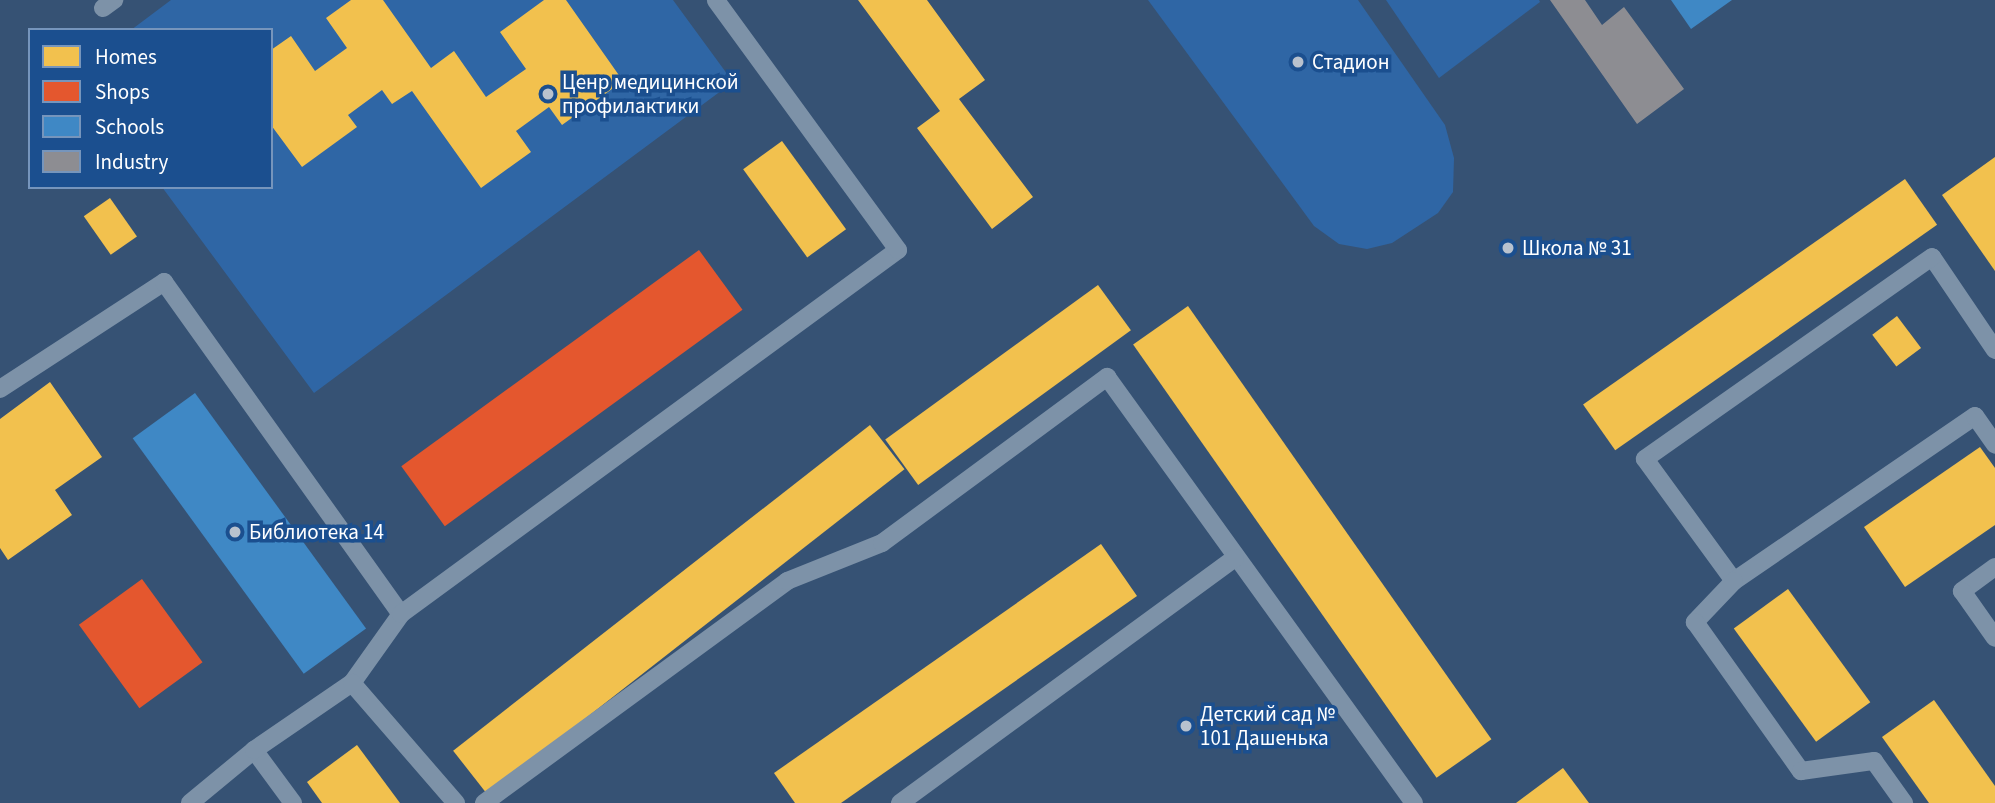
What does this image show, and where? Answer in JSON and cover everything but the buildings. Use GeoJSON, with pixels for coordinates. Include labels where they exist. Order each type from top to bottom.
{"type":"FeatureCollection","features":[{"type":"Feature","properties":{"kind":"lane"},"geometry":{"type":"LineString","coordinates":[[190,803],[254,751],[352,683],[401,614],[898,250],[716,0]]}},
{"type":"Feature","properties":{"kind":"lane"},"geometry":{"type":"LineString","coordinates":[[1734,582],[1644,459],[1932,257],[1995,350]]}},
{"type":"Feature","properties":{"kind":"lane"},"geometry":{"type":"LineString","coordinates":[[0,389],[164,282],[401,614]]}},
{"type":"Feature","properties":{"kind":"lane"},"geometry":{"type":"LineString","coordinates":[[484,803],[787,582],[882,543],[1107,377],[1414,803]]}},
{"type":"Feature","properties":{"kind":"lane"},"geometry":{"type":"LineString","coordinates":[[1904,803],[1874,761],[1801,771],[1695,622],[1734,582],[1975,416],[1995,445]]}},
{"type":"Feature","properties":{"kind":"lane"},"geometry":{"type":"LineString","coordinates":[[900,803],[1235,558]]}},
{"type":"Feature","properties":{"kind":"lane"},"geometry":{"type":"LineString","coordinates":[[1995,567],[1962,590],[1995,638]]}},
{"type":"Feature","properties":{"kind":"lane"},"geometry":{"type":"LineString","coordinates":[[352,683],[456,803]]}},
{"type":"Feature","properties":{"kind":"lane"},"geometry":{"type":"LineString","coordinates":[[254,751],[293,803]]}},
{"type":"Feature","properties":{"kind":"shaded area"},"geometry":{"type":"Polygon","coordinates":[[[171,0],[673,0],[733,82],[314,393],[163,189],[273,189],[273,28],[134,28],[171,0]]]}},
{"type":"Feature","properties":{"kind":"shaded area","name":"Стадион"},"geometry":{"type":"Polygon","coordinates":[[[1148,0],[1358,0],[1445,125],[1454,158],[1453,192],[1438,213],[1392,243],[1367,249],[1339,244],[1314,226],[1148,0]]]}},
{"type":"Feature","properties":{"kind":"shaded area"},"geometry":{"type":"Polygon","coordinates":[[[1386,0],[1539,0],[1540,2],[1439,78],[1386,0]]]}},
{"type":"Feature","properties":{"kind":"place","name":"Стадион"},"geometry":{"type":"Point","coordinates":[1298,62]}},
{"type":"Feature","properties":{"kind":"place","name":"Ценр медицинской профилактики"},"geometry":{"type":"Point","coordinates":[548,94]}},
{"type":"Feature","properties":{"kind":"place","name":"Школа № 31"},"geometry":{"type":"Point","coordinates":[1508,248]}},
{"type":"Feature","properties":{"kind":"place","name":"Библиотека 14"},"geometry":{"type":"Point","coordinates":[235,532]}},
{"type":"Feature","properties":{"kind":"place","name":"Детский сад № 101 Дашенька"},"geometry":{"type":"Point","coordinates":[1186,726]}}]}
